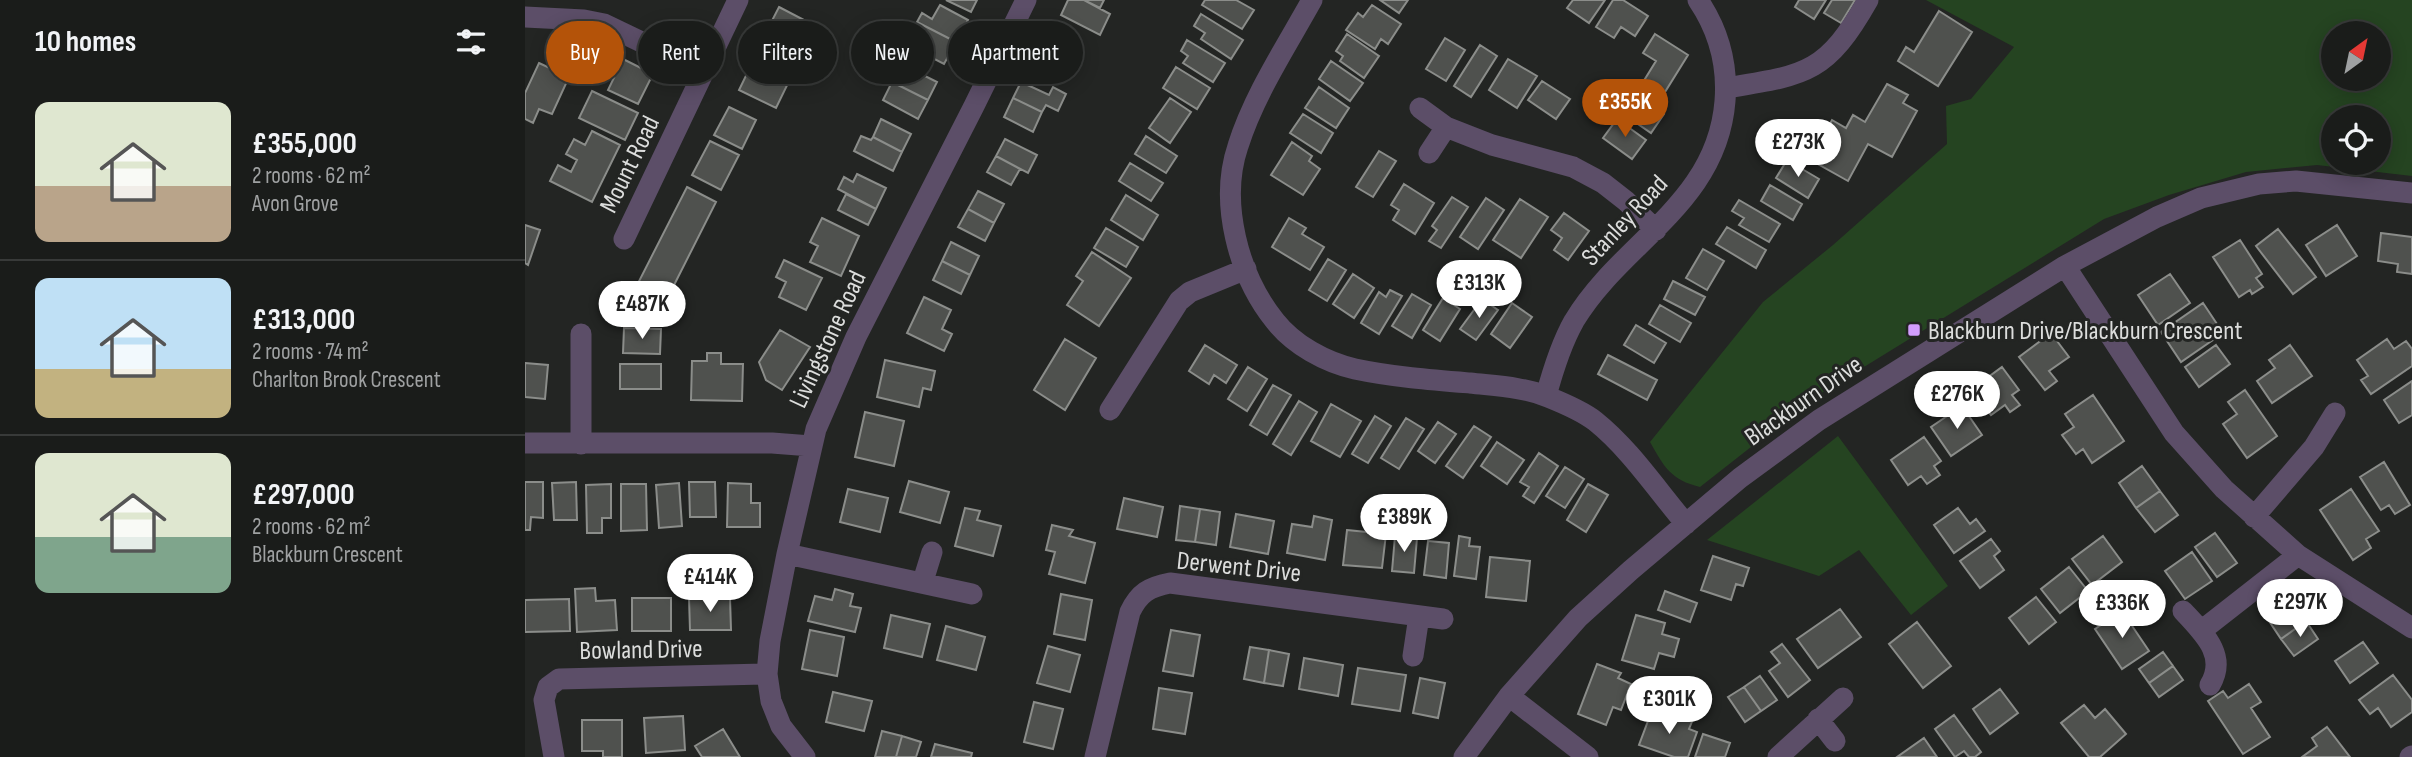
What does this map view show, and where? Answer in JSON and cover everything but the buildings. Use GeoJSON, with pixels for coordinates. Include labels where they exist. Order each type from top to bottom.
{"type":"FeatureCollection","features":[{"type":"Feature","properties":{"kind":"street","name":"Mount Road"},"geometry":{"type":"LineString","coordinates":[[724,30],[738,0]]}},
{"type":"Feature","properties":{"kind":"street","name":"Livingstone Road"},"geometry":{"type":"LineString","coordinates":[[525,443],[772,443],[811,446],[856,337],[1026,0]]}},
{"type":"Feature","properties":{"kind":"street"},"geometry":{"type":"LineString","coordinates":[[1312,0],[1250,116],[1234,159],[1230,196],[1238,249],[1258,295],[1275,321],[1299,343],[1324,359],[1353,368],[1398,377],[1512,387],[1546,396],[1593,419],[1612,437],[1686,524]]}},
{"type":"Feature","properties":{"kind":"street","name":"Stanley Road"},"geometry":{"type":"LineString","coordinates":[[1546,396],[1558,356],[1574,321],[1595,292],[1691,189],[1716,147],[1724,121],[1726,88],[1723,50],[1711,20],[1698,0]]}},
{"type":"Feature","properties":{"kind":"street"},"geometry":{"type":"LineString","coordinates":[[1726,88],[1787,78],[1816,66],[1855,23],[1868,0]]}},
{"type":"Feature","properties":{"kind":"street"},"geometry":{"type":"LineString","coordinates":[[525,17],[584,20],[604,24],[638,40]]}},
{"type":"Feature","properties":{"kind":"street","name":"Mount Road"},"geometry":{"type":"LineString","coordinates":[[624,239],[698,84]]}},
{"type":"Feature","properties":{"kind":"street"},"geometry":{"type":"LineString","coordinates":[[1420,108],[1446,127],[1492,145],[1573,167],[1604,183],[1655,230]]}},
{"type":"Feature","properties":{"kind":"street"},"geometry":{"type":"LineString","coordinates":[[1429,153],[1446,127]]}},
{"type":"Feature","properties":{"kind":"street","name":"Blackburn Drive"},"geometry":{"type":"LineString","coordinates":[[1464,757],[1509,696],[1578,618],[1740,478],[1819,420],[2065,266],[2157,217],[2201,198],[2259,184],[2296,181],[2412,194]]}},
{"type":"Feature","properties":{"kind":"street"},"geometry":{"type":"LineString","coordinates":[[2065,266],[2174,433],[2224,489],[2298,555],[2412,628]]}},
{"type":"Feature","properties":{"kind":"street"},"geometry":{"type":"LineString","coordinates":[[1110,410],[1179,301],[1190,292],[1246,269]]}},
{"type":"Feature","properties":{"kind":"street"},"geometry":{"type":"LineString","coordinates":[[581,334],[581,444]]}},
{"type":"Feature","properties":{"kind":"street"},"geometry":{"type":"LineString","coordinates":[[2254,517],[2314,447],[2335,413]]}},
{"type":"Feature","properties":{"kind":"street"},"geometry":{"type":"LineString","coordinates":[[805,757],[781,726],[771,701],[767,674],[770,641],[811,446]]}},
{"type":"Feature","properties":{"kind":"street"},"geometry":{"type":"LineString","coordinates":[[923,582],[932,552]]}},
{"type":"Feature","properties":{"kind":"street"},"geometry":{"type":"LineString","coordinates":[[787,554],[972,594]]}},
{"type":"Feature","properties":{"kind":"street"},"geometry":{"type":"LineString","coordinates":[[2201,631],[2298,555]]}},
{"type":"Feature","properties":{"kind":"street","name":"Derwent Drive"},"geometry":{"type":"LineString","coordinates":[[1095,757],[1131,612],[1143,592],[1155,586],[1170,583],[1443,619]]}},
{"type":"Feature","properties":{"kind":"street"},"geometry":{"type":"LineString","coordinates":[[2183,611],[2201,631],[2215,653],[2216,674],[2210,685]]}},
{"type":"Feature","properties":{"kind":"street"},"geometry":{"type":"LineString","coordinates":[[1413,656],[1419,616]]}},
{"type":"Feature","properties":{"kind":"street","name":"Bowland Drive"},"geometry":{"type":"LineString","coordinates":[[554,757],[544,700],[548,687],[559,679],[767,674]]}},
{"type":"Feature","properties":{"kind":"street"},"geometry":{"type":"LineString","coordinates":[[1509,696],[1588,757]]}},
{"type":"Feature","properties":{"kind":"street"},"geometry":{"type":"LineString","coordinates":[[1778,757],[1843,698]]}},
{"type":"Feature","properties":{"kind":"street"},"geometry":{"type":"LineString","coordinates":[[1818,719],[1835,741]]}},
{"type":"Feature","properties":{"kind":"green space"},"geometry":{"type":"Polygon","coordinates":[[[1926,0],[2412,0],[2412,176],[2391,174],[2391,105],[2321,105],[2321,165],[2246,172],[2169,195],[2104,219],[1812,399],[1700,487],[1675,476],[1664,465],[1650,442],[1763,302],[1833,245],[1947,144],[1946,106],[1971,99],[2014,47],[1926,0]]]}},
{"type":"Feature","properties":{"kind":"green space"},"geometry":{"type":"Polygon","coordinates":[[[1838,436],[1948,586],[1911,615],[1859,550],[1819,576],[1707,540],[1838,436]]]}},
{"type":"Feature","properties":{"kind":"place","name":"Blackburn Drive/Blackburn Crescent"},"geometry":{"type":"Point","coordinates":[1914,330]}}]}
